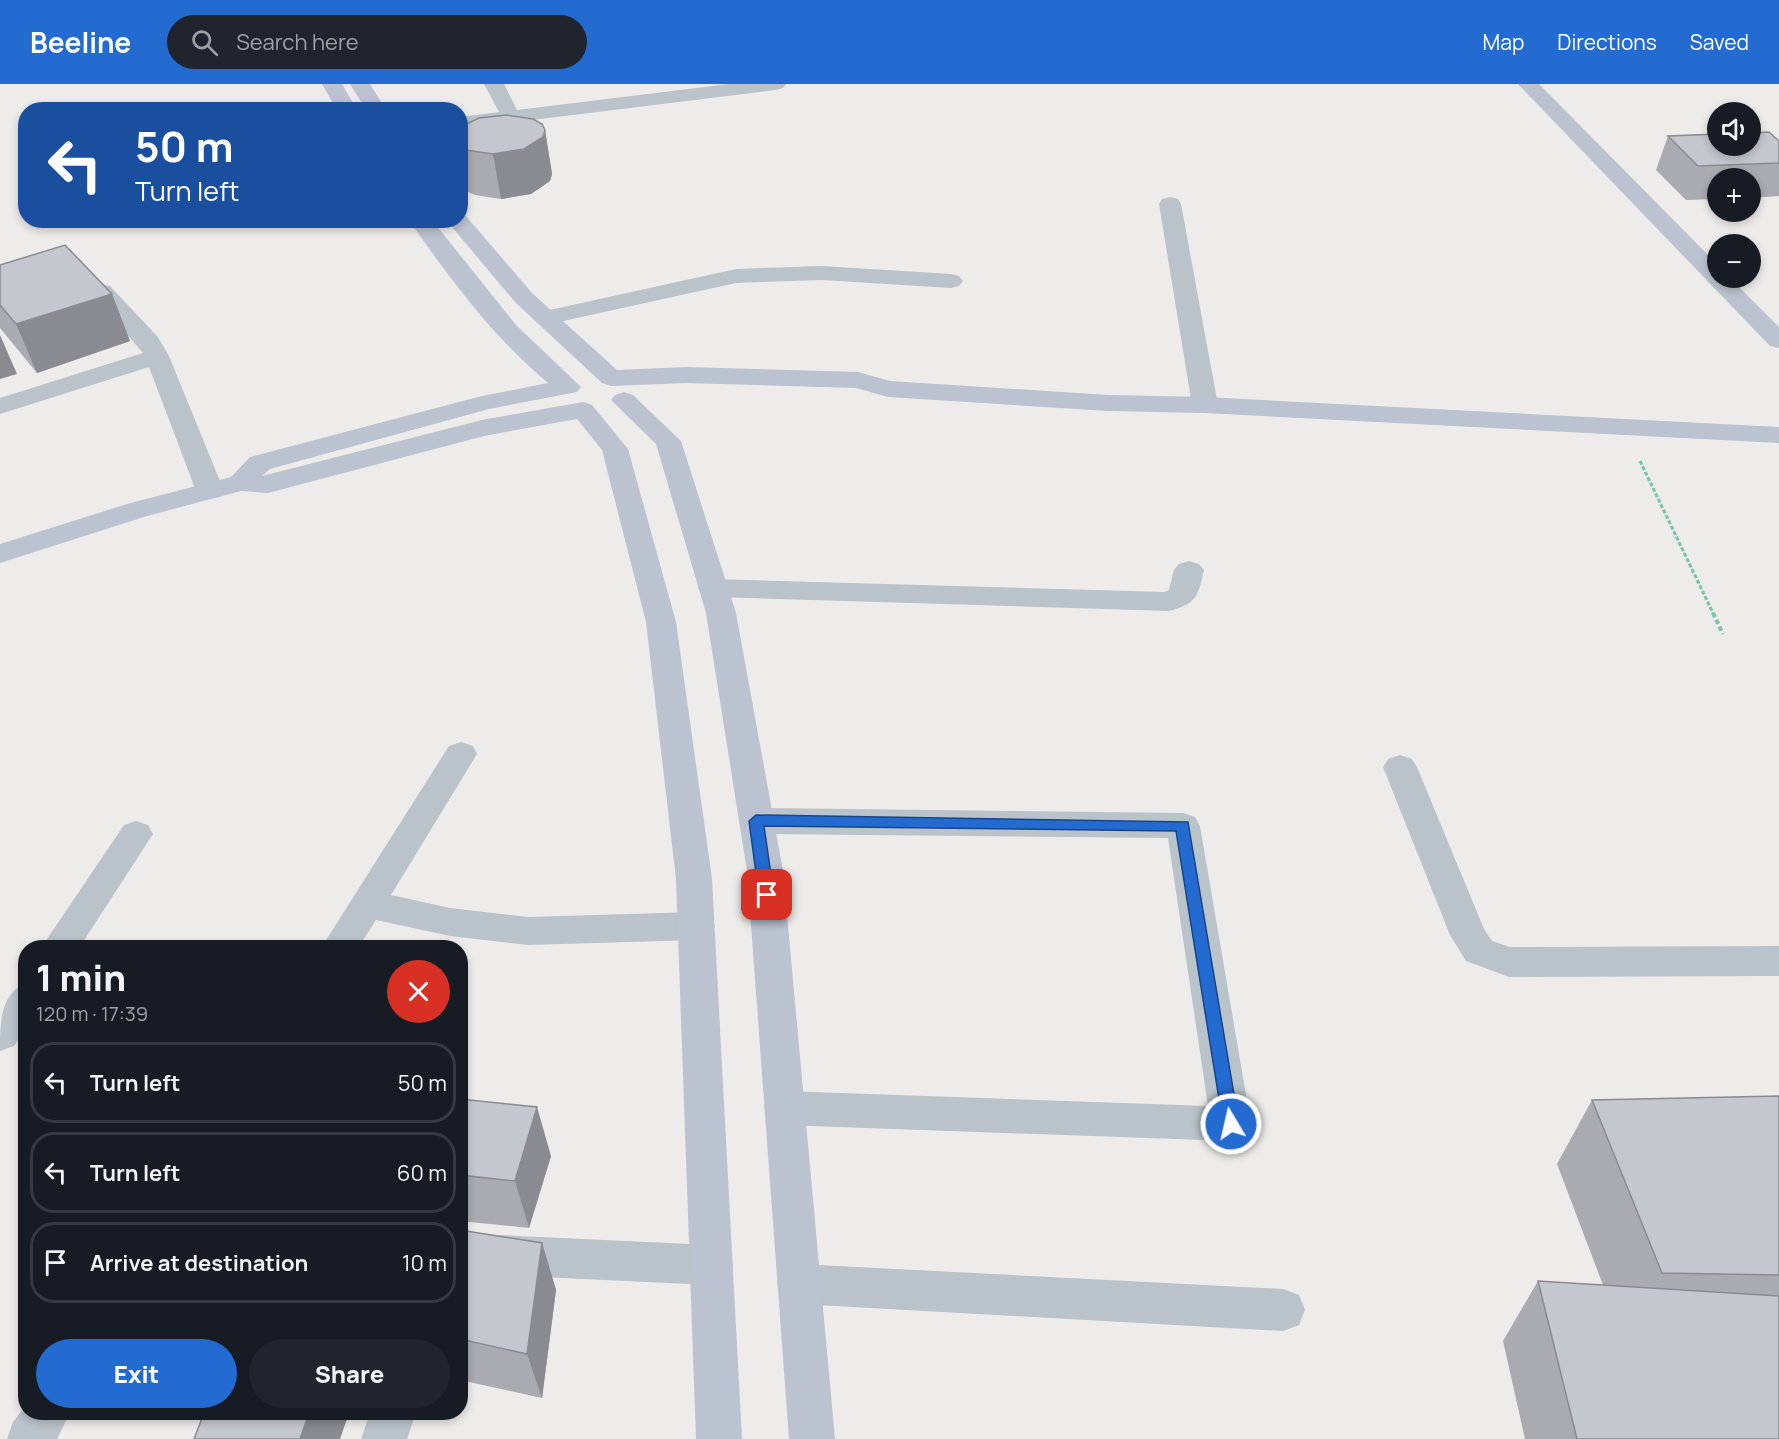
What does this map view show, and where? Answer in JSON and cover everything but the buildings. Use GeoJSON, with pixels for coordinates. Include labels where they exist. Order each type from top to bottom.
{"type":"FeatureCollection","features":[{"type":"Feature","properties":{"kind":"main road"},"geometry":{"type":"LineString","coordinates":[[332,84],[342,102]]}},
{"type":"Feature","properties":{"kind":"main road"},"geometry":{"type":"LineString","coordinates":[[360,84],[371,102]]}},
{"type":"Feature","properties":{"kind":"main road"},"geometry":{"type":"LineString","coordinates":[[1528,84],[1779,341]]}},
{"type":"Feature","properties":{"kind":"main road"},"geometry":{"type":"LineString","coordinates":[[426,228],[488,309],[540,366],[575,399],[615,449],[661,622],[694,879],[718,1439]]}},
{"type":"Feature","properties":{"kind":"main road"},"geometry":{"type":"LineString","coordinates":[[464,228],[524,298],[668,441],[721,613],[765,871],[812,1439]]}},
{"type":"Feature","properties":{"kind":"main road"},"geometry":{"type":"LineString","coordinates":[[617,389],[725,396],[850,398],[888,389],[1108,403],[1205,405],[1779,435]]}},
{"type":"Feature","properties":{"kind":"main road"},"geometry":{"type":"LineString","coordinates":[[0,554],[137,510],[241,483],[268,485],[482,428],[575,399],[601,410],[618,405],[617,389]]}},
{"type":"Feature","properties":{"kind":"street"},"geometry":{"type":"LineString","coordinates":[[494,84],[511,117]]}},
{"type":"Feature","properties":{"kind":"street"},"geometry":{"type":"LineString","coordinates":[[468,122],[704,88],[776,84]]}},
{"type":"Feature","properties":{"kind":"street"},"geometry":{"type":"LineString","coordinates":[[1170,204],[1205,405]]}},
{"type":"Feature","properties":{"kind":"street"},"geometry":{"type":"LineString","coordinates":[[545,318],[736,276],[822,273],[951,281]]}},
{"type":"Feature","properties":{"kind":"street"},"geometry":{"type":"LineString","coordinates":[[102,291],[148,341],[158,356],[210,491]]}},
{"type":"Feature","properties":{"kind":"street"},"geometry":{"type":"LineString","coordinates":[[0,406],[158,356]]}},
{"type":"Feature","properties":{"kind":"street"},"geometry":{"type":"LineString","coordinates":[[713,588],[1169,602],[1183,595],[1189,570]]}},
{"type":"Feature","properties":{"kind":"street"},"geometry":{"type":"LineString","coordinates":[[344,940],[461,754]]}},
{"type":"Feature","properties":{"kind":"street"},"geometry":{"type":"LineString","coordinates":[[1400,767],[1468,935],[1479,951],[1509,962],[1779,962]]}},
{"type":"Feature","properties":{"kind":"street"},"geometry":{"type":"LineString","coordinates":[[756,821],[1183,825],[1231,1124],[784,1108]]}},
{"type":"Feature","properties":{"kind":"street"},"geometry":{"type":"LineString","coordinates":[[64,940],[136,834]]}},
{"type":"Feature","properties":{"kind":"street"},"geometry":{"type":"LineString","coordinates":[[367,904],[450,922],[528,931],[697,926]]}},
{"type":"Feature","properties":{"kind":"street"},"geometry":{"type":"LineString","coordinates":[[0,1035],[18,1009]]}},
{"type":"Feature","properties":{"kind":"street"},"geometry":{"type":"LineString","coordinates":[[468,1257],[479,1254],[711,1264]]}},
{"type":"Feature","properties":{"kind":"street"},"geometry":{"type":"LineString","coordinates":[[799,1284],[1283,1310]]}},
{"type":"Feature","properties":{"kind":"street"},"geometry":{"type":"LineString","coordinates":[[30,1439],[42,1420]]}},
{"type":"Feature","properties":{"kind":"street"},"geometry":{"type":"LineString","coordinates":[[384,1439],[391,1420]]}},
{"type":"Feature","properties":{"kind":"path"},"geometry":{"type":"LineString","coordinates":[[1624,428],[1723,634]]}},
{"type":"Feature","properties":{"kind":"route"},"geometry":{"type":"LineString","coordinates":[[767,895],[756,821],[1183,825],[1231,1124]]}}]}
